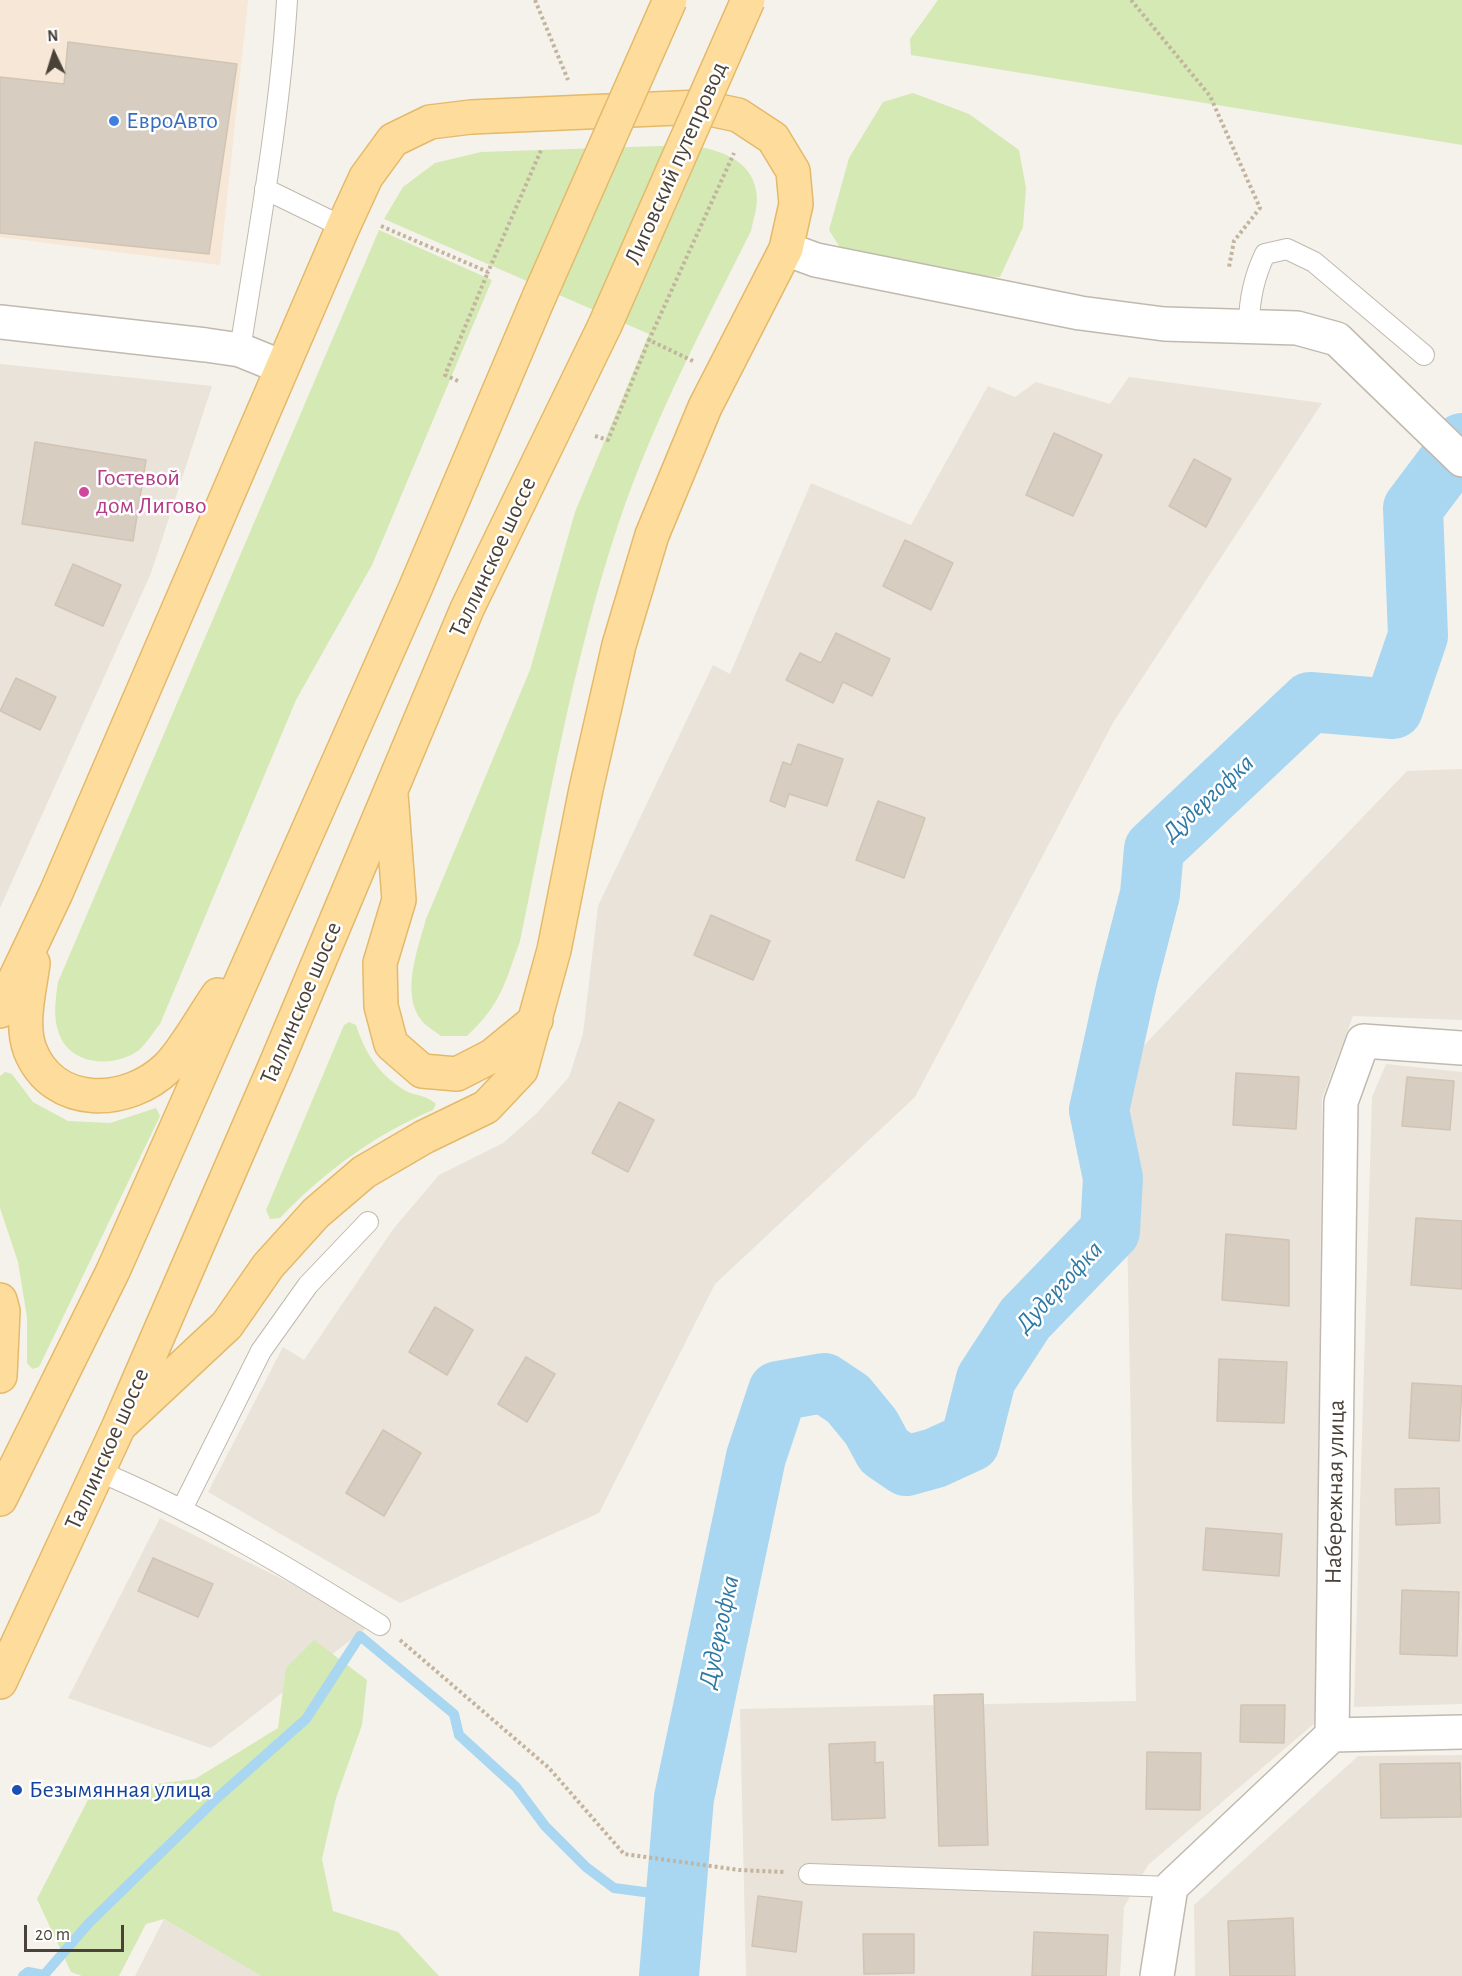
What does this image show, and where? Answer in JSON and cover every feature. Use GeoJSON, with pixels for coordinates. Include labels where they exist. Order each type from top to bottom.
{"type":"FeatureCollection","features":[{"type":"Feature","properties":{"kind":"main road"},"geometry":{"type":"LineString","coordinates":[[0,1499],[113,1271],[410,599],[670,0]]}},
{"type":"Feature","properties":{"kind":"main road","name":"Лиговский путепровод"},"geometry":{"type":"LineString","coordinates":[[605,325],[748,0]]}},
{"type":"Feature","properties":{"kind":"main road"},"geometry":{"type":"LineString","coordinates":[[0,1011],[36,939],[282,367],[357,224],[366,177],[393,140],[430,122],[471,117],[700,107],[738,115],[773,138],[792,171],[796,204],[786,249],[705,407],[652,535],[619,645],[586,789],[554,951],[521,1070],[486,1107],[364,1172],[316,1213],[268,1266],[227,1325],[119,1426]]}},
{"type":"Feature","properties":{"kind":"main road","name":"Таллинское шоссе"},"geometry":{"type":"LineString","coordinates":[[0,1682],[119,1426],[271,1075],[467,609],[605,325]]}},
{"type":"Feature","properties":{"kind":"main road"},"geometry":{"type":"LineString","coordinates":[[391,787],[399,900],[380,963],[381,1006],[391,1044],[422,1071],[457,1074],[492,1056],[536,1020]]}},
{"type":"Feature","properties":{"kind":"main road"},"geometry":{"type":"LineString","coordinates":[[36,939],[26,1018],[30,1049],[48,1078],[74,1093],[109,1097],[136,1090],[169,1066],[263,929]]}},
{"type":"Feature","properties":{"kind":"main road"},"geometry":{"type":"LineString","coordinates":[[0,1376],[1,1308]]}},
{"type":"Feature","properties":{"kind":"street"},"geometry":{"type":"LineString","coordinates":[[786,249],[816,260],[1080,313],[1164,324],[1297,328],[1337,339],[1462,460]]}},
{"type":"Feature","properties":{"kind":"street"},"geometry":{"type":"LineString","coordinates":[[0,322],[240,350],[282,367]]}},
{"type":"Feature","properties":{"kind":"street","name":"Набережная улица"},"geometry":{"type":"LineString","coordinates":[[1332,1735],[1341,1102],[1363,1041],[1462,1048]]}},
{"type":"Feature","properties":{"kind":"street"},"geometry":{"type":"LineString","coordinates":[[1157,1976],[1172,1887],[1332,1735],[1462,1732]]}},
{"type":"Feature","properties":{"kind":"lane"},"geometry":{"type":"LineString","coordinates":[[240,350],[285,43],[287,0]]}},
{"type":"Feature","properties":{"kind":"lane"},"geometry":{"type":"LineString","coordinates":[[265,189],[357,224]]}},
{"type":"Feature","properties":{"kind":"lane"},"geometry":{"type":"LineString","coordinates":[[1249,325],[1249,308],[1256,273],[1265,254],[1287,249],[1314,262],[1424,355]]}},
{"type":"Feature","properties":{"kind":"lane"},"geometry":{"type":"LineString","coordinates":[[182,1509],[261,1351],[308,1285],[368,1222]]}},
{"type":"Feature","properties":{"kind":"lane"},"geometry":{"type":"LineString","coordinates":[[98,1472],[182,1509],[262,1551],[380,1625]]}},
{"type":"Feature","properties":{"kind":"lane"},"geometry":{"type":"LineString","coordinates":[[809,1874],[1172,1887]]}},
{"type":"Feature","properties":{"kind":"path"},"geometry":{"type":"LineString","coordinates":[[535,0],[569,82],[570,112]]}},
{"type":"Feature","properties":{"kind":"path"},"geometry":{"type":"LineString","coordinates":[[1131,0],[1210,96],[1260,208],[1234,241],[1229,269]]}},
{"type":"Feature","properties":{"kind":"path"},"geometry":{"type":"LineString","coordinates":[[459,381],[445,375],[544,142]]}},
{"type":"Feature","properties":{"kind":"path"},"geometry":{"type":"LineString","coordinates":[[595,436],[608,440],[650,340],[736,150]]}},
{"type":"Feature","properties":{"kind":"path"},"geometry":{"type":"LineString","coordinates":[[357,224],[488,272]]}},
{"type":"Feature","properties":{"kind":"path"},"geometry":{"type":"LineString","coordinates":[[650,340],[696,362]]}},
{"type":"Feature","properties":{"kind":"path"},"geometry":{"type":"LineString","coordinates":[[380,1625],[461,1690],[549,1768],[624,1854],[739,1870],[809,1874]]}},
{"type":"Feature","properties":{"kind":"shaded area","name":"ЕвроАвто"},"geometry":{"type":"Polygon","coordinates":[[[0,0],[248,0],[220,265],[0,237],[0,0]]]}},
{"type":"Feature","properties":{"kind":"shaded area"},"geometry":{"type":"Polygon","coordinates":[[[0,364],[212,386],[151,573],[0,908],[0,364]]]}},
{"type":"Feature","properties":{"kind":"shaded area"},"geometry":{"type":"Polygon","coordinates":[[[1129,377],[1322,403],[1114,721],[915,1097],[715,1284],[599,1513],[400,1603],[208,1492],[283,1347],[304,1360],[394,1228],[439,1175],[503,1143],[536,1114],[569,1077],[583,1034],[598,906],[713,665],[730,674],[811,483],[911,525],[988,386],[1015,397],[1036,382],[1110,404],[1129,377]]]}},
{"type":"Feature","properties":{"kind":"shaded area"},"geometry":{"type":"Polygon","coordinates":[[[1462,769],[1462,1020],[1353,1016],[1322,1098],[1316,1722],[1148,1865],[1124,1907],[1120,1976],[746,1976],[740,1709],[1136,1701],[1124,1066],[1407,771],[1462,769]]]}},
{"type":"Feature","properties":{"kind":"shaded area"},"geometry":{"type":"Polygon","coordinates":[[[1386,1064],[1462,1072],[1462,1704],[1354,1707],[1372,1097],[1386,1064]]]}},
{"type":"Feature","properties":{"kind":"shaded area"},"geometry":{"type":"Polygon","coordinates":[[[160,1518],[318,1597],[366,1628],[211,1748],[68,1698],[160,1518]]]}},
{"type":"Feature","properties":{"kind":"shaded area"},"geometry":{"type":"Polygon","coordinates":[[[1462,1755],[1462,1976],[1195,1976],[1194,1905],[1358,1756],[1462,1755]]]}},
{"type":"Feature","properties":{"kind":"shaded area"},"geometry":{"type":"Polygon","coordinates":[[[164,1919],[261,1976],[135,1976],[164,1919]]]}},
{"type":"Feature","properties":{"kind":"green space"},"geometry":{"type":"Polygon","coordinates":[[[938,0],[1462,0],[1462,145],[911,55],[910,39],[938,0]]]}},
{"type":"Feature","properties":{"kind":"green space"},"geometry":{"type":"Polygon","coordinates":[[[913,93],[969,114],[1019,150],[1026,188],[1023,227],[1000,277],[937,274],[842,251],[829,230],[849,158],[883,102],[913,93]]]}},
{"type":"Feature","properties":{"kind":"green space"},"geometry":{"type":"Polygon","coordinates":[[[690,145],[713,150],[734,159],[750,175],[757,199],[751,231],[662,412],[618,525],[575,679],[520,941],[506,981],[488,1014],[467,1036],[441,1036],[422,1021],[412,998],[411,985],[415,957],[426,919],[530,670],[575,512],[649,334],[384,219],[403,187],[435,163],[481,152],[690,145]]]}},
{"type":"Feature","properties":{"kind":"green space"},"geometry":{"type":"Polygon","coordinates":[[[379,230],[492,280],[372,565],[296,700],[160,1024],[142,1047],[130,1055],[110,1061],[89,1060],[70,1050],[60,1035],[55,1012],[58,982],[379,230]]]}},
{"type":"Feature","properties":{"kind":"green space"},"geometry":{"type":"Polygon","coordinates":[[[349,1022],[356,1025],[369,1054],[388,1078],[406,1091],[425,1097],[436,1104],[433,1110],[390,1131],[351,1156],[314,1185],[280,1218],[270,1219],[266,1210],[344,1025],[349,1022]]]}},
{"type":"Feature","properties":{"kind":"green space"},"geometry":{"type":"Polygon","coordinates":[[[5,1072],[12,1074],[33,1102],[68,1121],[110,1123],[156,1108],[160,1116],[39,1367],[32,1369],[27,1363],[27,1317],[18,1262],[0,1208],[0,1076],[5,1072]]]}},
{"type":"Feature","properties":{"kind":"green space"},"geometry":{"type":"Polygon","coordinates":[[[314,1640],[367,1680],[362,1725],[336,1798],[322,1859],[333,1911],[398,1932],[439,1976],[261,1976],[164,1919],[146,1924],[119,1976],[82,1976],[71,1972],[37,1899],[92,1792],[195,1779],[278,1728],[286,1668],[314,1640]]]}},
{"type":"Feature","properties":{"kind":"building","name":"ЕвроАвто"},"geometry":{"type":"Polygon","coordinates":[[[68,42],[237,64],[209,254],[0,233],[0,77],[64,84],[68,42]]]}},
{"type":"Feature","properties":{"kind":"building"},"geometry":{"type":"Polygon","coordinates":[[[1054,433],[1102,455],[1073,516],[1026,495],[1054,433]]]}},
{"type":"Feature","properties":{"kind":"building","name":"Гостевой дом Лигово"},"geometry":{"type":"Polygon","coordinates":[[[35,442],[146,460],[133,541],[22,524],[35,442]]]}},
{"type":"Feature","properties":{"kind":"building"},"geometry":{"type":"Polygon","coordinates":[[[1194,459],[1231,479],[1206,527],[1169,506],[1194,459]]]}},
{"type":"Feature","properties":{"kind":"building"},"geometry":{"type":"Polygon","coordinates":[[[905,540],[953,563],[931,610],[883,586],[905,540]]]}},
{"type":"Feature","properties":{"kind":"building"},"geometry":{"type":"Polygon","coordinates":[[[73,564],[121,585],[103,626],[55,605],[73,564]]]}},
{"type":"Feature","properties":{"kind":"building"},"geometry":{"type":"Polygon","coordinates":[[[836,633],[890,659],[872,696],[843,682],[833,703],[786,680],[800,653],[821,663],[836,633]]]}},
{"type":"Feature","properties":{"kind":"building"},"geometry":{"type":"Polygon","coordinates":[[[16,678],[56,697],[40,730],[0,711],[16,678]]]}},
{"type":"Feature","properties":{"kind":"building"},"geometry":{"type":"Polygon","coordinates":[[[798,744],[843,759],[827,806],[789,794],[785,807],[770,801],[783,762],[791,765],[798,744]]]}},
{"type":"Feature","properties":{"kind":"building"},"geometry":{"type":"Polygon","coordinates":[[[878,801],[925,818],[904,878],[856,860],[878,801]]]}},
{"type":"Feature","properties":{"kind":"building"},"geometry":{"type":"Polygon","coordinates":[[[711,915],[770,941],[753,980],[694,955],[711,915]]]}},
{"type":"Feature","properties":{"kind":"building"},"geometry":{"type":"Polygon","coordinates":[[[1236,1073],[1299,1077],[1296,1129],[1233,1125],[1236,1073]]]}},
{"type":"Feature","properties":{"kind":"building"},"geometry":{"type":"Polygon","coordinates":[[[1407,1077],[1454,1081],[1450,1130],[1402,1126],[1407,1077]]]}},
{"type":"Feature","properties":{"kind":"building"},"geometry":{"type":"Polygon","coordinates":[[[619,1102],[654,1120],[628,1172],[592,1153],[619,1102]]]}},
{"type":"Feature","properties":{"kind":"building"},"geometry":{"type":"Polygon","coordinates":[[[1416,1218],[1462,1221],[1462,1289],[1411,1285],[1416,1218]]]}},
{"type":"Feature","properties":{"kind":"building"},"geometry":{"type":"Polygon","coordinates":[[[1226,1234],[1289,1240],[1289,1306],[1222,1300],[1226,1234]]]}},
{"type":"Feature","properties":{"kind":"building"},"geometry":{"type":"Polygon","coordinates":[[[435,1307],[473,1330],[447,1375],[409,1352],[435,1307]]]}},
{"type":"Feature","properties":{"kind":"building"},"geometry":{"type":"Polygon","coordinates":[[[526,1357],[555,1374],[527,1422],[498,1404],[526,1357]]]}},
{"type":"Feature","properties":{"kind":"building"},"geometry":{"type":"Polygon","coordinates":[[[1219,1359],[1287,1362],[1284,1423],[1217,1421],[1219,1359]]]}},
{"type":"Feature","properties":{"kind":"building"},"geometry":{"type":"Polygon","coordinates":[[[1412,1383],[1462,1386],[1459,1441],[1409,1438],[1412,1383]]]}},
{"type":"Feature","properties":{"kind":"building"},"geometry":{"type":"Polygon","coordinates":[[[383,1430],[421,1453],[384,1516],[346,1493],[383,1430]]]}},
{"type":"Feature","properties":{"kind":"building"},"geometry":{"type":"Polygon","coordinates":[[[1439,1488],[1440,1523],[1396,1525],[1395,1489],[1439,1488]]]}},
{"type":"Feature","properties":{"kind":"building"},"geometry":{"type":"Polygon","coordinates":[[[1206,1528],[1282,1534],[1279,1576],[1203,1570],[1206,1528]]]}},
{"type":"Feature","properties":{"kind":"building"},"geometry":{"type":"Polygon","coordinates":[[[153,1558],[213,1584],[198,1617],[138,1591],[153,1558]]]}},
{"type":"Feature","properties":{"kind":"building"},"geometry":{"type":"Polygon","coordinates":[[[1402,1590],[1459,1592],[1457,1656],[1400,1654],[1402,1590]]]}},
{"type":"Feature","properties":{"kind":"building"},"geometry":{"type":"Polygon","coordinates":[[[983,1694],[988,1845],[939,1846],[934,1695],[983,1694]]]}},
{"type":"Feature","properties":{"kind":"building"},"geometry":{"type":"Polygon","coordinates":[[[1241,1705],[1285,1705],[1284,1743],[1240,1742],[1241,1705]]]}},
{"type":"Feature","properties":{"kind":"building"},"geometry":{"type":"Polygon","coordinates":[[[875,1742],[875,1763],[883,1762],[885,1818],[832,1820],[829,1744],[875,1742]]]}},
{"type":"Feature","properties":{"kind":"building"},"geometry":{"type":"Polygon","coordinates":[[[1147,1752],[1201,1753],[1200,1810],[1146,1809],[1147,1752]]]}},
{"type":"Feature","properties":{"kind":"building"},"geometry":{"type":"Polygon","coordinates":[[[1460,1763],[1461,1817],[1381,1818],[1380,1764],[1460,1763]]]}},
{"type":"Feature","properties":{"kind":"building"},"geometry":{"type":"Polygon","coordinates":[[[758,1896],[802,1902],[796,1952],[752,1946],[758,1896]]]}},
{"type":"Feature","properties":{"kind":"building"},"geometry":{"type":"Polygon","coordinates":[[[1293,1918],[1295,1976],[1230,1976],[1228,1921],[1293,1918]]]}},
{"type":"Feature","properties":{"kind":"building"},"geometry":{"type":"Polygon","coordinates":[[[1034,1932],[1108,1935],[1106,1976],[1032,1976],[1034,1932]]]}},
{"type":"Feature","properties":{"kind":"building"},"geometry":{"type":"Polygon","coordinates":[[[863,1934],[914,1934],[914,1973],[864,1974],[863,1934]]]}},
{"type":"Feature","properties":{"kind":"waterway","name":"Дудергофка"},"geometry":{"type":"LineString","coordinates":[[669,1976],[684,1798],[756,1457],[778,1391],[824,1383],[848,1399],[871,1427],[884,1451],[906,1466],[935,1458],[970,1442],[986,1379],[1025,1319],[1110,1231],[1113,1178],[1099,1110],[1127,983],[1150,894],[1154,849],[1310,702],[1393,709],[1418,636],[1413,508],[1462,443]]}},
{"type":"Feature","properties":{"kind":"waterway"},"geometry":{"type":"LineString","coordinates":[[23,1976],[28,1972],[44,1975],[89,1923],[216,1799],[306,1719],[360,1636],[454,1714],[459,1735],[516,1787],[545,1826],[586,1867],[614,1888],[674,1896]]}},
{"type":"Feature","properties":{"kind":"place","name":"ЕвроАвто"},"geometry":{"type":"Point","coordinates":[114,121]}},
{"type":"Feature","properties":{"kind":"place","name":"Гостевой дом Лигово"},"geometry":{"type":"Point","coordinates":[84,492]}},
{"type":"Feature","properties":{"kind":"place","name":"Безымянная улица"},"geometry":{"type":"Point","coordinates":[17,1790]}}]}
